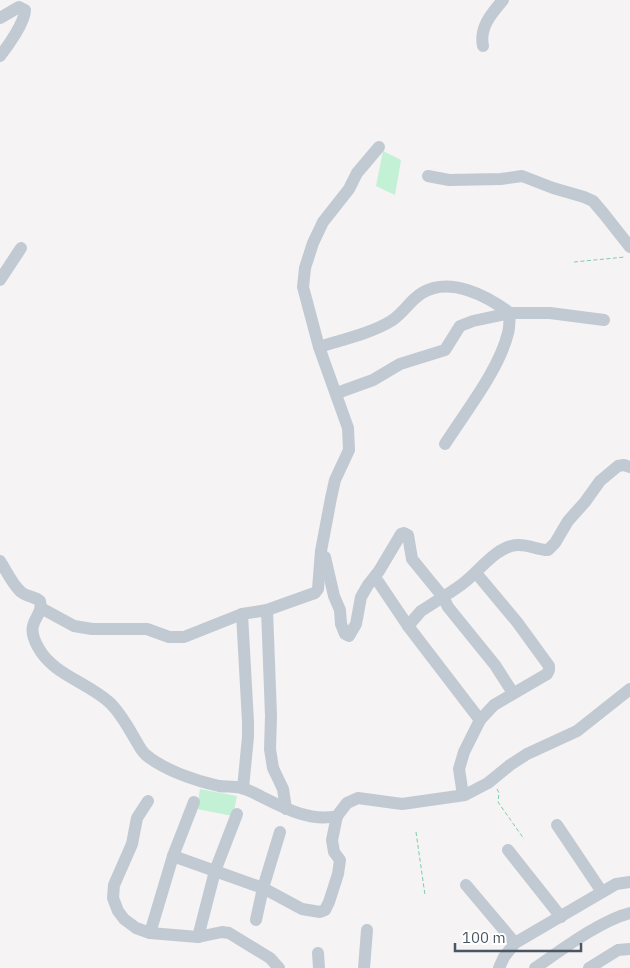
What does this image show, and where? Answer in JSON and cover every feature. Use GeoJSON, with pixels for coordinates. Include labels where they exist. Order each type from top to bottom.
{"type":"FeatureCollection","features":[{"type":"Feature","properties":{"kind":"street"},"geometry":{"type":"LineString","coordinates":[[483,46],[484,27],[492,13],[503,0]]}},
{"type":"Feature","properties":{"kind":"street"},"geometry":{"type":"LineString","coordinates":[[0,18],[19,7],[25,13],[0,56]]}},
{"type":"Feature","properties":{"kind":"street"},"geometry":{"type":"LineString","coordinates":[[40,608],[74,626],[92,629],[147,629],[169,637],[184,637],[242,614],[266,610],[315,593],[318,589],[321,551],[335,480],[349,450],[348,428],[319,347],[303,287],[305,268],[313,243],[323,222],[379,147]]}},
{"type":"Feature","properties":{"kind":"street"},"geometry":{"type":"LineString","coordinates":[[428,176],[449,180],[500,179],[522,176],[552,188],[584,197],[593,201],[630,247]]}},
{"type":"Feature","properties":{"kind":"street"},"geometry":{"type":"LineString","coordinates":[[0,280],[21,248]]}},
{"type":"Feature","properties":{"kind":"street"},"geometry":{"type":"LineString","coordinates":[[319,347],[359,335],[391,321],[421,293],[444,286],[457,288],[492,300],[510,313]]}},
{"type":"Feature","properties":{"kind":"street"},"geometry":{"type":"LineString","coordinates":[[444,444],[495,366],[509,330],[510,313]]}},
{"type":"Feature","properties":{"kind":"street"},"geometry":{"type":"LineString","coordinates":[[336,393],[374,380],[400,364],[445,350],[460,326],[473,321],[510,313],[550,313],[604,320]]}},
{"type":"Feature","properties":{"kind":"street"},"geometry":{"type":"LineString","coordinates":[[408,626],[421,611],[464,584],[498,553],[510,545],[548,550],[600,481],[618,466],[630,467]]}},
{"type":"Feature","properties":{"kind":"street"},"geometry":{"type":"LineString","coordinates":[[321,551],[340,610],[341,624],[345,634],[349,636],[358,618],[361,597],[394,544],[404,533],[408,535],[412,559],[443,597],[448,607],[494,665],[513,693]]}},
{"type":"Feature","properties":{"kind":"street"},"geometry":{"type":"LineString","coordinates":[[0,561],[20,592],[38,599],[40,603],[32,630],[37,646],[44,657],[68,676],[90,688],[109,702],[126,724],[144,754],[193,779],[220,786],[243,788],[286,808],[318,819],[337,816]]}},
{"type":"Feature","properties":{"kind":"street"},"geometry":{"type":"LineString","coordinates":[[463,795],[459,769],[464,752],[480,720],[494,705],[547,674],[549,666],[517,622],[476,573]]}},
{"type":"Feature","properties":{"kind":"street"},"geometry":{"type":"LineString","coordinates":[[375,577],[408,626],[480,720]]}},
{"type":"Feature","properties":{"kind":"street"},"geometry":{"type":"LineString","coordinates":[[266,610],[271,716],[270,749],[273,768],[283,789],[286,808]]}},
{"type":"Feature","properties":{"kind":"street"},"geometry":{"type":"LineString","coordinates":[[242,614],[248,722],[243,788]]}},
{"type":"Feature","properties":{"kind":"street"},"geometry":{"type":"LineString","coordinates":[[173,856],[263,888],[302,909],[320,912],[325,910],[338,874],[340,860],[334,852],[332,840],[337,816],[347,803],[358,798],[402,804],[463,795],[488,783],[527,754],[577,731],[630,689]]}},
{"type":"Feature","properties":{"kind":"street"},"geometry":{"type":"LineString","coordinates":[[148,801],[137,818],[132,844],[114,885],[113,898],[118,911],[124,919],[136,928],[150,933],[198,937],[222,932],[229,933],[270,958],[279,968]]}},
{"type":"Feature","properties":{"kind":"street"},"geometry":{"type":"LineString","coordinates":[[150,933],[173,856],[194,802]]}},
{"type":"Feature","properties":{"kind":"street"},"geometry":{"type":"LineString","coordinates":[[198,937],[215,871],[237,814]]}},
{"type":"Feature","properties":{"kind":"street"},"geometry":{"type":"LineString","coordinates":[[557,825],[602,892]]}},
{"type":"Feature","properties":{"kind":"street"},"geometry":{"type":"LineString","coordinates":[[256,920],[263,888],[280,832]]}},
{"type":"Feature","properties":{"kind":"street"},"geometry":{"type":"LineString","coordinates":[[508,850],[561,916]]}},
{"type":"Feature","properties":{"kind":"street"},"geometry":{"type":"LineString","coordinates":[[499,968],[504,957],[515,943],[616,884],[630,882]]}},
{"type":"Feature","properties":{"kind":"street"},"geometry":{"type":"LineString","coordinates":[[466,884],[515,943]]}},
{"type":"Feature","properties":{"kind":"street"},"geometry":{"type":"LineString","coordinates":[[535,968],[573,942],[619,916],[630,913]]}},
{"type":"Feature","properties":{"kind":"street"},"geometry":{"type":"LineString","coordinates":[[364,968],[367,930]]}},
{"type":"Feature","properties":{"kind":"street"},"geometry":{"type":"LineString","coordinates":[[589,968],[618,950],[630,949]]}},
{"type":"Feature","properties":{"kind":"street"},"geometry":{"type":"LineString","coordinates":[[318,953],[319,968]]}},
{"type":"Feature","properties":{"kind":"path"},"geometry":{"type":"LineString","coordinates":[[574,262],[630,256]]}},
{"type":"Feature","properties":{"kind":"path"},"geometry":{"type":"LineString","coordinates":[[488,783],[500,793],[498,802],[524,839]]}},
{"type":"Feature","properties":{"kind":"path"},"geometry":{"type":"LineString","coordinates":[[416,832],[424,895]]}},
{"type":"Feature","properties":{"kind":"green space"},"geometry":{"type":"Polygon","coordinates":[[[383,151],[401,160],[395,195],[376,186],[383,151]]]}},
{"type":"Feature","properties":{"kind":"green space"},"geometry":{"type":"Polygon","coordinates":[[[200,789],[237,796],[233,816],[197,809],[200,789]]]}}]}
